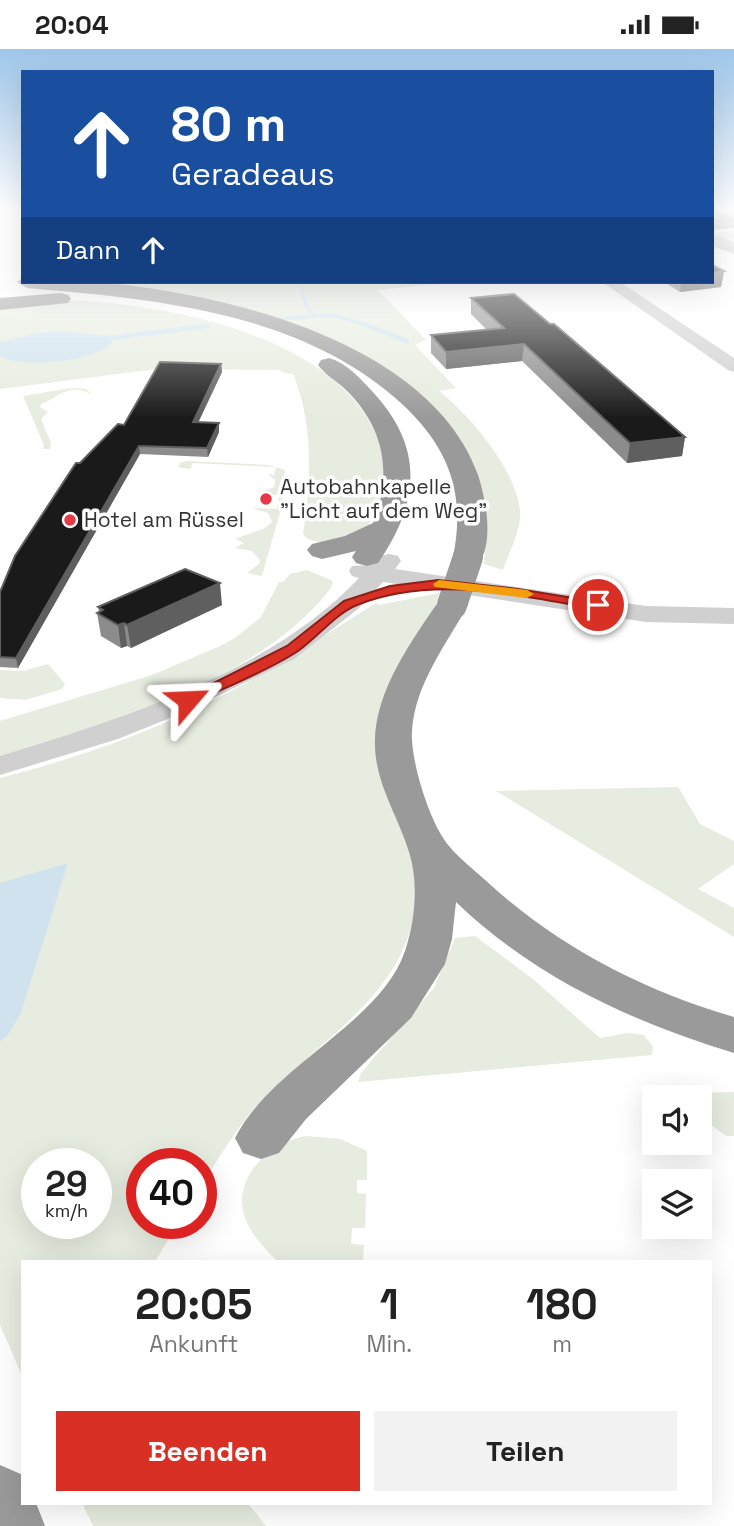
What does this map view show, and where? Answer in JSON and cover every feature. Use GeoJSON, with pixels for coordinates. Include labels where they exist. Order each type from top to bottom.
{"type":"FeatureCollection","features":[{"type":"Feature","properties":{"kind":"highway"},"geometry":{"type":"LineString","coordinates":[[24,284],[167,305],[220,318],[286,342],[332,367],[366,395],[387,424],[399,463],[396,500],[373,565]]}},
{"type":"Feature","properties":{"kind":"highway"},"geometry":{"type":"LineString","coordinates":[[34,284],[116,289],[175,299],[231,311],[331,346],[376,370],[398,386],[438,426],[457,456],[471,492],[472,532],[468,557],[444,595],[407,680],[398,703],[394,729],[394,757],[402,793],[430,852],[435,900],[423,961],[407,990],[381,1022],[288,1105],[261,1138]]}},
{"type":"Feature","properties":{"kind":"highway"},"geometry":{"type":"LineString","coordinates":[[0,304],[66,298],[167,305]]}},
{"type":"Feature","properties":{"kind":"highway"},"geometry":{"type":"LineString","coordinates":[[285,329],[344,362],[367,379],[397,408],[412,434],[421,469],[419,499],[406,537],[373,565]]}},
{"type":"Feature","properties":{"kind":"highway"},"geometry":{"type":"LineString","coordinates":[[322,550],[354,543],[385,529]]}},
{"type":"Feature","properties":{"kind":"highway"},"geometry":{"type":"LineString","coordinates":[[430,852],[496,914],[542,948],[627,995],[734,1035]]}},
{"type":"Feature","properties":{"kind":"highway"},"geometry":{"type":"LineString","coordinates":[[0,1498],[12,1526]]}},
{"type":"Feature","properties":{"kind":"street"},"geometry":{"type":"LineString","coordinates":[[613,284],[734,366]]}},
{"type":"Feature","properties":{"kind":"street"},"geometry":{"type":"LineString","coordinates":[[373,565],[646,614],[734,616]]}},
{"type":"Feature","properties":{"kind":"street"},"geometry":{"type":"LineString","coordinates":[[373,565],[444,595]]}},
{"type":"Feature","properties":{"kind":"street"},"geometry":{"type":"LineString","coordinates":[[349,604],[373,565]]}},
{"type":"Feature","properties":{"kind":"street"},"geometry":{"type":"LineString","coordinates":[[252,667],[373,565]]}},
{"type":"Feature","properties":{"kind":"street"},"geometry":{"type":"LineString","coordinates":[[0,766],[84,741],[160,712],[292,649],[349,604],[390,590],[444,595],[518,592]]}},
{"type":"Feature","properties":{"kind":"shaded area"},"geometry":{"type":"Polygon","coordinates":[[[102,284],[437,284],[378,290],[426,340],[415,345],[456,388],[439,391],[479,431],[504,466],[513,485],[519,502],[520,519],[503,570],[484,564],[485,523],[482,495],[469,456],[438,414],[398,378],[351,349],[298,326],[243,308],[187,295],[102,284]]]}},
{"type":"Feature","properties":{"kind":"shaded area"},"geometry":{"type":"Polygon","coordinates":[[[66,300],[105,302],[192,317],[238,330],[280,347],[319,368],[350,395],[373,428],[383,458],[380,500],[367,528],[356,535],[331,542],[314,541],[303,534],[309,473],[308,433],[300,393],[293,374],[279,370],[157,369],[0,389],[0,306],[66,300]]]}},
{"type":"Feature","properties":{"kind":"shaded area"},"geometry":{"type":"Polygon","coordinates":[[[71,388],[86,389],[92,394],[70,390],[41,404],[40,407],[48,412],[41,419],[51,443],[50,449],[43,449],[44,445],[23,396],[71,388]]]}},
{"type":"Feature","properties":{"kind":"shaded area"},"geometry":{"type":"Polygon","coordinates":[[[186,461],[275,467],[193,463],[190,469],[178,467],[186,461]]]}},
{"type":"Feature","properties":{"kind":"shaded area"},"geometry":{"type":"Polygon","coordinates":[[[276,467],[285,470],[281,509],[262,576],[247,573],[259,564],[260,560],[252,551],[235,548],[244,543],[235,539],[265,528],[272,522],[268,513],[252,508],[277,509],[279,495],[258,494],[274,487],[275,480],[268,474],[274,475],[276,467]]]}},
{"type":"Feature","properties":{"kind":"shaded area"},"geometry":{"type":"Polygon","coordinates":[[[307,570],[333,581],[331,588],[300,621],[264,649],[223,674],[134,713],[0,757],[0,721],[152,675],[218,647],[235,638],[261,617],[279,582],[283,582],[290,574],[307,570]]]}},
{"type":"Feature","properties":{"kind":"shaded area"},"geometry":{"type":"Polygon","coordinates":[[[440,593],[379,767],[413,858],[414,910],[406,944],[390,973],[369,1000],[266,1096],[217,1161],[217,1148],[126,1148],[126,1239],[169,1239],[156,1260],[21,1260],[21,1373],[0,1325],[0,778],[105,746],[156,727],[206,704],[292,656],[376,603],[379,605],[440,593]]]}},
{"type":"Feature","properties":{"kind":"shaded area"},"geometry":{"type":"Polygon","coordinates":[[[48,664],[65,684],[62,689],[25,700],[0,698],[0,670],[23,671],[48,664]]]}},
{"type":"Feature","properties":{"kind":"shaded area"},"geometry":{"type":"Polygon","coordinates":[[[678,787],[700,824],[734,841],[734,864],[698,889],[734,908],[734,937],[496,791],[678,787]]]}},
{"type":"Feature","properties":{"kind":"shaded area"},"geometry":{"type":"Polygon","coordinates":[[[475,936],[534,980],[600,1038],[628,1033],[644,1035],[653,1047],[652,1055],[358,1082],[361,1073],[434,988],[455,938],[475,936]]]}},
{"type":"Feature","properties":{"kind":"shaded area"},"geometry":{"type":"Polygon","coordinates":[[[712,1092],[734,1092],[734,1136],[726,1136],[712,1126],[712,1092]]]}},
{"type":"Feature","properties":{"kind":"shaded area"},"geometry":{"type":"Polygon","coordinates":[[[306,1136],[340,1139],[367,1151],[367,1180],[357,1180],[357,1193],[366,1194],[365,1228],[352,1228],[351,1244],[364,1245],[363,1260],[276,1260],[248,1225],[242,1204],[248,1176],[267,1154],[292,1140],[306,1136]]]}},
{"type":"Feature","properties":{"kind":"shaded area"},"geometry":{"type":"Polygon","coordinates":[[[83,1505],[250,1505],[266,1526],[93,1526],[83,1505]]]}},
{"type":"Feature","properties":{"kind":"water"},"geometry":{"type":"Polygon","coordinates":[[[61,331],[108,336],[113,341],[92,354],[59,361],[24,362],[0,356],[0,342],[37,333],[61,331]]]}},
{"type":"Feature","properties":{"kind":"water"},"geometry":{"type":"Polygon","coordinates":[[[68,863],[20,1015],[7,1036],[0,1041],[0,883],[68,863]]]}},
{"type":"Feature","properties":{"kind":"building"},"geometry":{"type":"Polygon","coordinates":[[[514,294],[550,324],[554,324],[685,437],[630,443],[524,344],[446,352],[431,335],[504,328],[471,298],[514,294]]]}},
{"type":"Feature","properties":{"kind":"building"},"geometry":{"type":"Polygon","coordinates":[[[160,362],[221,364],[193,422],[219,423],[207,448],[139,446],[16,658],[0,657],[0,592],[15,556],[76,463],[80,463],[118,424],[124,425],[160,362]]]}},
{"type":"Feature","properties":{"kind":"building"},"geometry":{"type":"Polygon","coordinates":[[[185,569],[220,583],[127,625],[118,625],[97,613],[103,610],[98,607],[185,569]]]}},
{"type":"Feature","properties":{"kind":"waterway"},"geometry":{"type":"LineString","coordinates":[[301,288],[308,309],[315,316]]}},
{"type":"Feature","properties":{"kind":"waterway"},"geometry":{"type":"LineString","coordinates":[[282,319],[332,315],[366,325]]}},
{"type":"Feature","properties":{"kind":"waterway"},"geometry":{"type":"LineString","coordinates":[[366,325],[407,341]]}},
{"type":"Feature","properties":{"kind":"waterway"},"geometry":{"type":"LineString","coordinates":[[103,339],[207,326]]}},
{"type":"Feature","properties":{"kind":"slow traffic"},"geometry":{"type":"LineString","coordinates":[[439,584],[527,594]]}},
{"type":"Feature","properties":{"kind":"place","name":"Autobahnkapelle \"Licht auf dem Weg\""},"geometry":{"type":"Point","coordinates":[266,499]}},
{"type":"Feature","properties":{"kind":"place","name":"Hotel am Rüssel"},"geometry":{"type":"Point","coordinates":[70,520]}},
{"type":"Feature","properties":{"kind":"route"},"geometry":{"type":"LineString","coordinates":[[188,700],[292,649],[349,604],[390,590],[438,584],[518,592],[598,605]]}}]}
